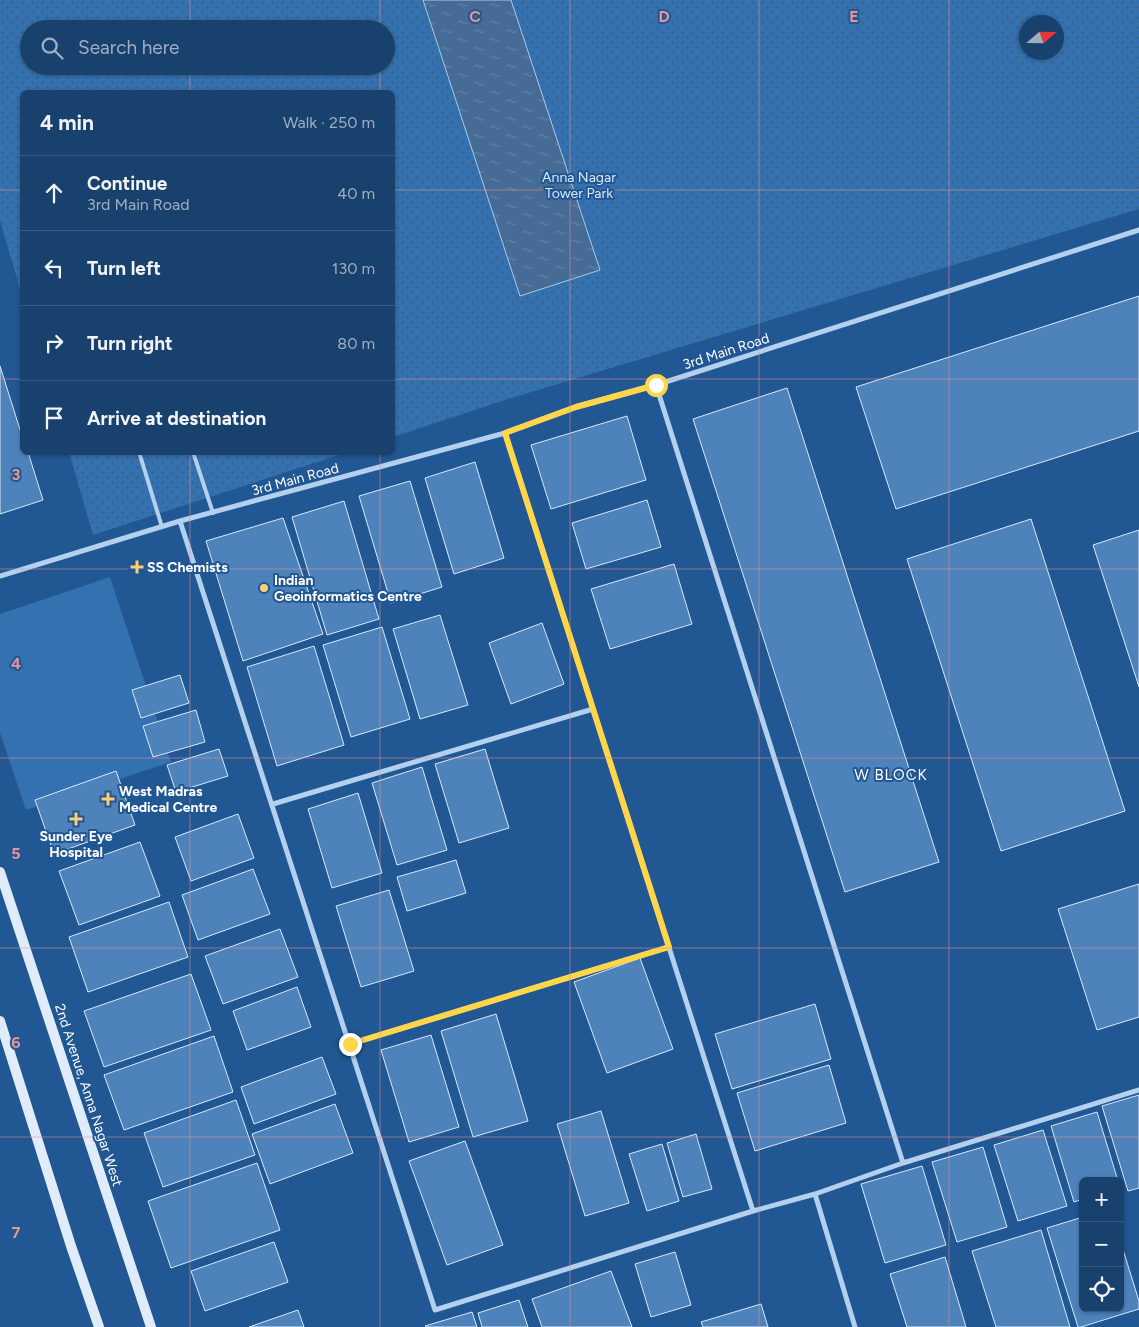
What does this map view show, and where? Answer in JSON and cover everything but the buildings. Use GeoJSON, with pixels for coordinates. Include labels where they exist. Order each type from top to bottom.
{"type":"FeatureCollection","features":[{"type":"Feature","properties":{"kind":"main road","name":"2nd Avenue, Anna Nagar West"},"geometry":{"type":"LineString","coordinates":[[0,872],[151,1327]]}},
{"type":"Feature","properties":{"kind":"main road"},"geometry":{"type":"LineString","coordinates":[[0,1021],[98,1327]]}},
{"type":"Feature","properties":{"kind":"street","name":"3rd Main Road"},"geometry":{"type":"LineString","coordinates":[[0,576],[162,527],[505,433],[576,407],[656,385],[1139,230]]}},
{"type":"Feature","properties":{"kind":"street"},"geometry":{"type":"LineString","coordinates":[[656,385],[903,1163]]}},
{"type":"Feature","properties":{"kind":"street"},"geometry":{"type":"LineString","coordinates":[[505,433],[754,1211]]}},
{"type":"Feature","properties":{"kind":"street"},"geometry":{"type":"LineString","coordinates":[[180,522],[436,1310],[754,1211],[815,1194],[903,1163],[1139,1090]]}},
{"type":"Feature","properties":{"kind":"street"},"geometry":{"type":"LineString","coordinates":[[272,804],[593,709]]}},
{"type":"Feature","properties":{"kind":"street"},"geometry":{"type":"LineString","coordinates":[[350,1044],[669,947]]}},
{"type":"Feature","properties":{"kind":"street"},"geometry":{"type":"LineString","coordinates":[[815,1194],[855,1327]]}},
{"type":"Feature","properties":{"kind":"lane"},"geometry":{"type":"LineString","coordinates":[[139,455],[162,527]]}},
{"type":"Feature","properties":{"kind":"lane"},"geometry":{"type":"LineString","coordinates":[[194,455],[213,513]]}},
{"type":"Feature","properties":{"kind":"green space","name":"Anna Nagar Tower Park"},"geometry":{"type":"Polygon","coordinates":[[[0,0],[1139,0],[1139,209],[505,400],[395,436],[395,90],[20,90],[20,289],[0,220],[0,0]]]}},
{"type":"Feature","properties":{"kind":"green space"},"geometry":{"type":"Polygon","coordinates":[[[70,455],[339,455],[93,535],[70,455]]]}},
{"type":"Feature","properties":{"kind":"green space"},"geometry":{"type":"Polygon","coordinates":[[[110,577],[171,762],[26,810],[0,733],[0,614],[110,577]]]}},
{"type":"Feature","properties":{"kind":"water"},"geometry":{"type":"Polygon","coordinates":[[[423,0],[511,0],[600,270],[520,296],[423,0]]]}},
{"type":"Feature","properties":{"kind":"place","name":"SS Chemists"},"geometry":{"type":"Point","coordinates":[137,567]}},
{"type":"Feature","properties":{"kind":"place","name":"Indian Geoinformatics Centre"},"geometry":{"type":"Point","coordinates":[264,588]}},
{"type":"Feature","properties":{"kind":"place","name":"West Madras Medical Centre"},"geometry":{"type":"Point","coordinates":[108,799]}},
{"type":"Feature","properties":{"kind":"place","name":"Sunder Eye Hospital"},"geometry":{"type":"Point","coordinates":[76,819]}},
{"type":"Feature","properties":{"kind":"district","name":"W BLOCK"},"geometry":{"type":"Point","coordinates":[891,775]}},
{"type":"Feature","properties":{"kind":"route"},"geometry":{"type":"LineString","coordinates":[[350,1044],[669,947],[505,433],[576,407],[656,385]]}}]}
